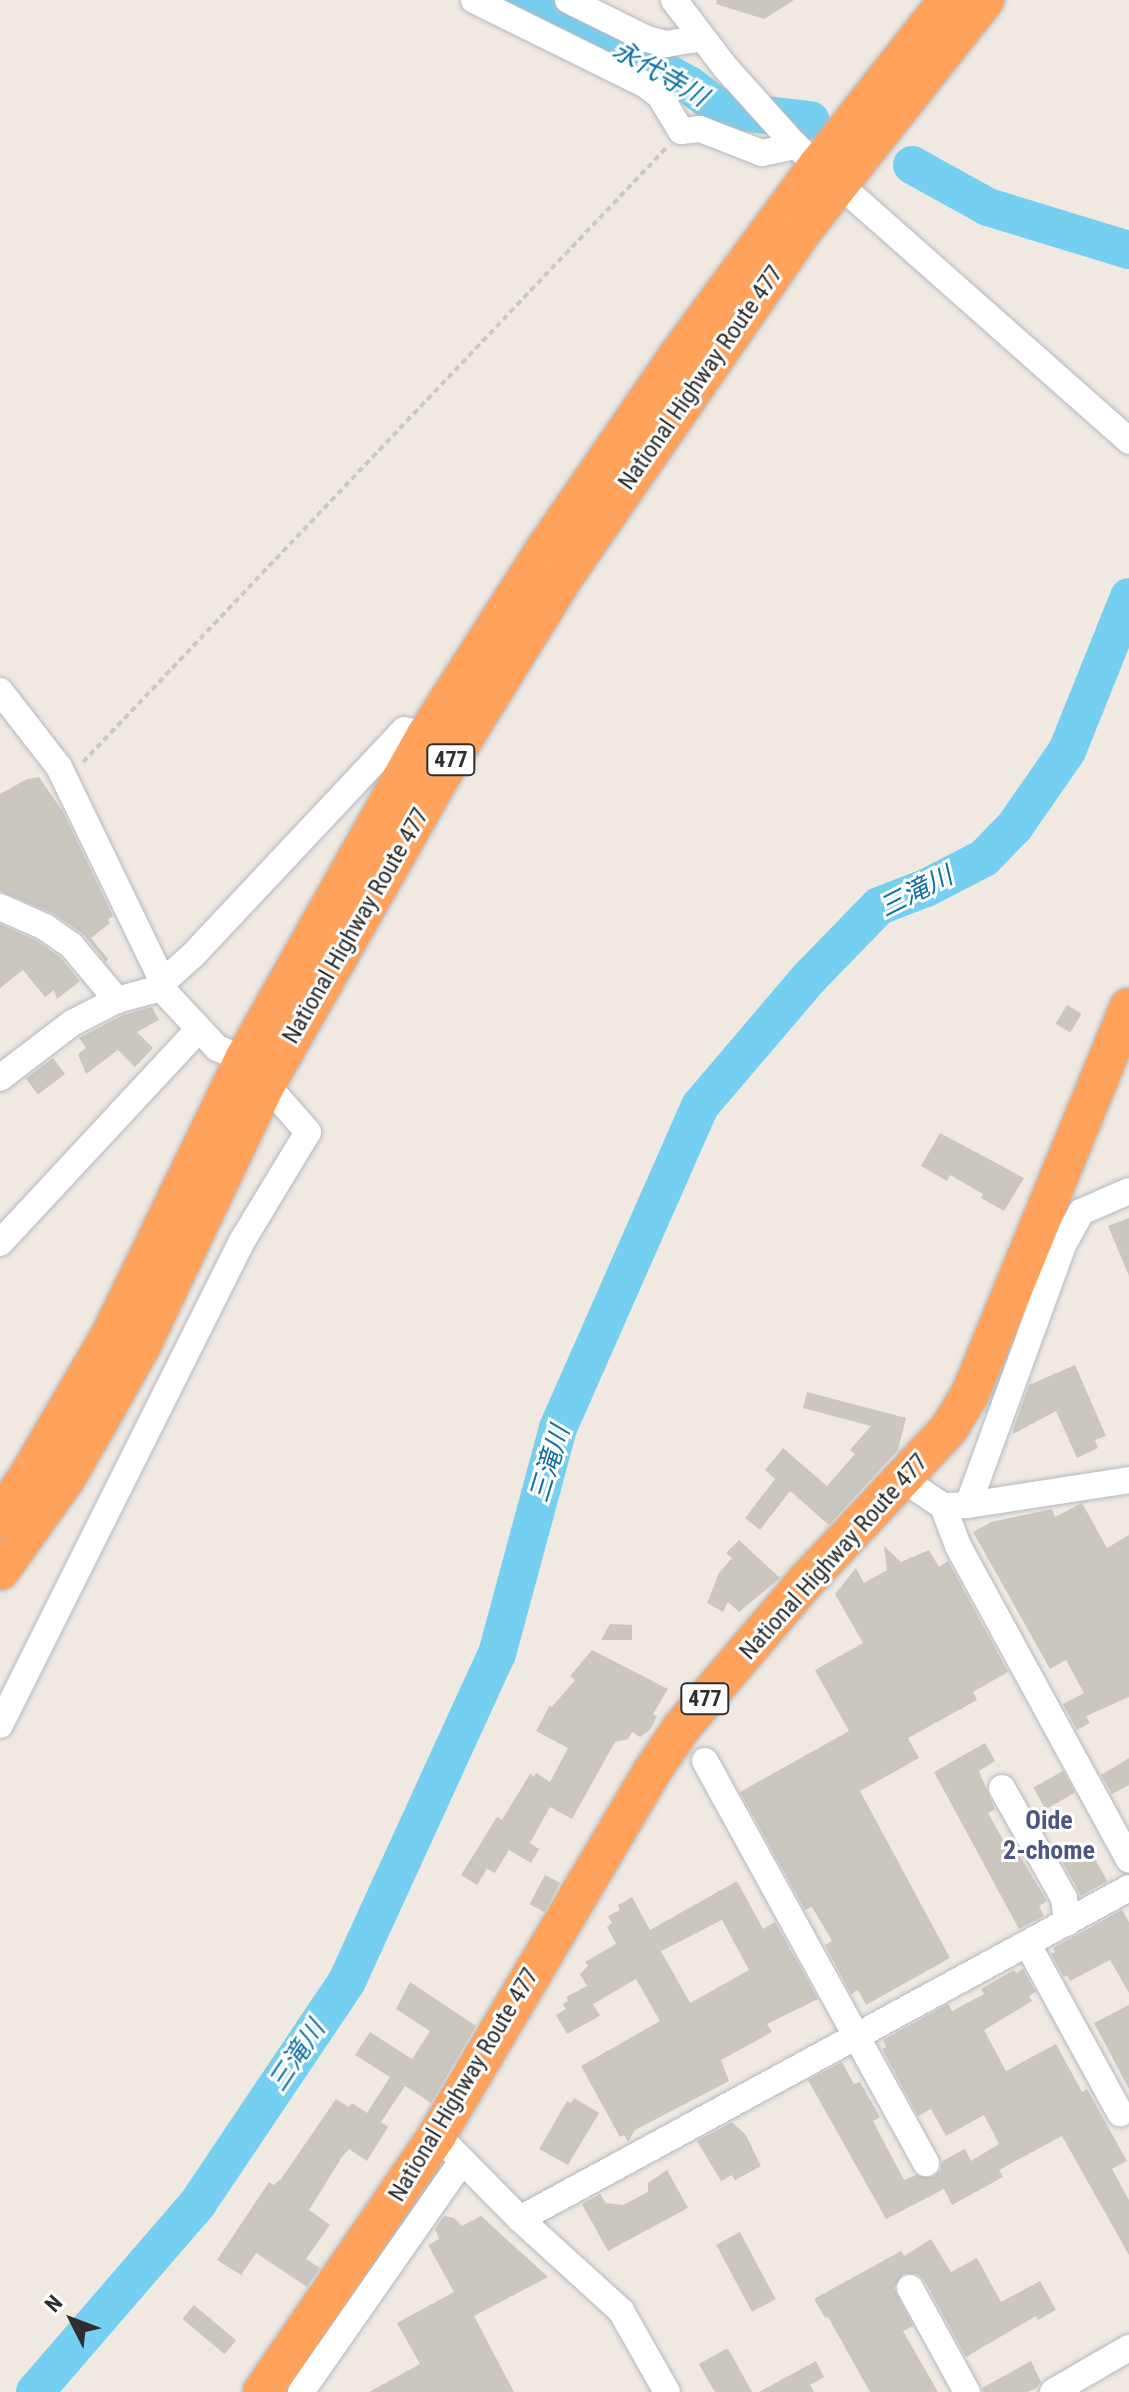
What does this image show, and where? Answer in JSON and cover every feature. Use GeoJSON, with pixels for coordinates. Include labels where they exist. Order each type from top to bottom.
{"type":"FeatureCollection","features":[{"type":"Feature","properties":{"kind":"highway","name":"National Highway Route 477"},"geometry":{"type":"LineString","coordinates":[[0,1516],[28,1476],[110,1335],[254,1073],[426,735],[547,546],[811,158],[948,0]]}},
{"type":"Feature","properties":{"kind":"highway","name":"National Highway Route 477"},"geometry":{"type":"LineString","coordinates":[[0,1571],[65,1480],[142,1345],[254,1073],[564,577],[706,368],[811,158],[985,0]]}},
{"type":"Feature","properties":{"kind":"highway","name":"National Highway Route 477"},"geometry":{"type":"LineString","coordinates":[[262,2392],[450,2148],[651,1773],[682,1727],[806,1581],[948,1430],[970,1394],[1129,1007]]}},
{"type":"Feature","properties":{"kind":"street"},"geometry":{"type":"LineString","coordinates":[[474,0],[646,85],[666,103],[681,131],[700,129],[762,153],[811,158]]}},
{"type":"Feature","properties":{"kind":"street"},"geometry":{"type":"LineString","coordinates":[[568,0],[647,39],[666,44],[703,38]]}},
{"type":"Feature","properties":{"kind":"street"},"geometry":{"type":"LineString","coordinates":[[674,0],[744,87],[811,158],[868,212],[1129,441]]}},
{"type":"Feature","properties":{"kind":"street"},"geometry":{"type":"LineString","coordinates":[[0,691],[59,767],[162,985],[198,1030],[217,1048],[254,1073],[308,1132],[242,1241],[99,1520],[0,1725]]}},
{"type":"Feature","properties":{"kind":"street"},"geometry":{"type":"LineString","coordinates":[[0,1078],[72,1023],[117,1000],[162,985],[404,730],[426,735]]}},
{"type":"Feature","properties":{"kind":"street"},"geometry":{"type":"LineString","coordinates":[[0,907],[45,927],[71,945],[117,1000]]}},
{"type":"Feature","properties":{"kind":"street"},"geometry":{"type":"LineString","coordinates":[[0,1243],[198,1030]]}},
{"type":"Feature","properties":{"kind":"street"},"geometry":{"type":"LineString","coordinates":[[1129,1191],[1081,1212],[1063,1245],[956,1505],[958,1546],[1129,1859]]}},
{"type":"Feature","properties":{"kind":"street"},"geometry":{"type":"LineString","coordinates":[[904,1480],[956,1505],[1129,1480]]}},
{"type":"Feature","properties":{"kind":"street"},"geometry":{"type":"LineString","coordinates":[[705,1761],[926,2163]]}},
{"type":"Feature","properties":{"kind":"street"},"geometry":{"type":"LineString","coordinates":[[1002,1788],[1064,1898],[1067,1923]]}},
{"type":"Feature","properties":{"kind":"street"},"geometry":{"type":"LineString","coordinates":[[520,2219],[1129,1888]]}},
{"type":"Feature","properties":{"kind":"street"},"geometry":{"type":"LineString","coordinates":[[1028,1945],[1120,2113]]}},
{"type":"Feature","properties":{"kind":"street"},"geometry":{"type":"LineString","coordinates":[[301,2392],[450,2148],[520,2219],[621,2311],[667,2392]]}},
{"type":"Feature","properties":{"kind":"street"},"geometry":{"type":"LineString","coordinates":[[910,2288],[967,2392]]}},
{"type":"Feature","properties":{"kind":"street"},"geometry":{"type":"LineString","coordinates":[[1053,2392],[1129,2348]]}},
{"type":"Feature","properties":{"kind":"path"},"geometry":{"type":"LineString","coordinates":[[65,782],[681,131]]}},
{"type":"Feature","properties":{"kind":"building"},"geometry":{"type":"Polygon","coordinates":[[[717,0],[794,0],[764,19],[716,4],[717,0]]]}},
{"type":"Feature","properties":{"kind":"building"},"geometry":{"type":"Polygon","coordinates":[[[39,777],[63,812],[113,916],[108,920],[110,923],[91,938],[108,959],[106,962],[83,934],[54,914],[0,891],[0,794],[27,779],[39,777]]]}},
{"type":"Feature","properties":{"kind":"building"},"geometry":{"type":"Polygon","coordinates":[[[0,924],[37,941],[60,957],[80,981],[57,999],[54,990],[45,997],[23,970],[0,988],[0,924]]]}},
{"type":"Feature","properties":{"kind":"building"},"geometry":{"type":"Polygon","coordinates":[[[1067,1005],[1082,1014],[1070,1033],[1056,1024],[1067,1005]]]}},
{"type":"Feature","properties":{"kind":"building"},"geometry":{"type":"Polygon","coordinates":[[[152,1007],[159,1020],[137,1032],[153,1048],[135,1067],[118,1050],[86,1074],[78,1054],[86,1048],[79,1038],[123,1015],[152,1007]]]}},
{"type":"Feature","properties":{"kind":"building"},"geometry":{"type":"Polygon","coordinates":[[[53,1058],[65,1074],[38,1094],[26,1078],[53,1058]]]}},
{"type":"Feature","properties":{"kind":"building"},"geometry":{"type":"Polygon","coordinates":[[[940,1133],[1024,1178],[1004,1211],[981,1198],[983,1194],[950,1175],[947,1181],[921,1166],[940,1133]]]}},
{"type":"Feature","properties":{"kind":"building"},"geometry":{"type":"Polygon","coordinates":[[[1129,1218],[1129,1276],[1108,1226],[1129,1218]]]}},
{"type":"Feature","properties":{"kind":"building"},"geometry":{"type":"Polygon","coordinates":[[[1075,1365],[1106,1436],[1095,1440],[1098,1448],[1077,1458],[1056,1411],[1013,1434],[1029,1385],[1075,1365]]]}},
{"type":"Feature","properties":{"kind":"building"},"geometry":{"type":"Polygon","coordinates":[[[807,1392],[906,1418],[898,1450],[829,1525],[790,1491],[760,1530],[745,1518],[775,1479],[765,1470],[783,1448],[827,1486],[855,1454],[850,1450],[871,1426],[803,1408],[807,1392]]]}},
{"type":"Feature","properties":{"kind":"building"},"geometry":{"type":"Polygon","coordinates":[[[1082,1503],[1107,1548],[1129,1535],[1129,1697],[1086,1716],[1090,1723],[1077,1730],[1063,1704],[1084,1693],[1066,1660],[1050,1669],[973,1532],[991,1522],[1052,1509],[1055,1517],[1082,1503]]]}},
{"type":"Feature","properties":{"kind":"building"},"geometry":{"type":"Polygon","coordinates":[[[739,1540],[780,1578],[739,1612],[728,1602],[723,1612],[707,1603],[719,1573],[732,1558],[726,1553],[739,1540]]]}},
{"type":"Feature","properties":{"kind":"building"},"geometry":{"type":"Polygon","coordinates":[[[884,1546],[901,1562],[929,1550],[939,1567],[948,1561],[1008,1672],[973,1692],[977,1700],[908,1738],[919,1758],[860,1791],[950,1958],[866,2005],[858,1990],[851,1994],[825,1945],[832,1941],[812,1907],[805,1910],[740,1792],[849,1731],[815,1670],[863,1643],[835,1594],[856,1568],[864,1583],[887,1570],[884,1546]]]}},
{"type":"Feature","properties":{"kind":"building"},"geometry":{"type":"Polygon","coordinates":[[[610,1624],[632,1625],[632,1640],[601,1640],[610,1624]]]}},
{"type":"Feature","properties":{"kind":"building"},"geometry":{"type":"Polygon","coordinates":[[[592,1650],[668,1689],[653,1714],[657,1716],[650,1730],[640,1737],[632,1732],[628,1739],[615,1742],[572,1819],[550,1807],[530,1843],[539,1849],[531,1863],[509,1850],[495,1873],[487,1869],[477,1885],[461,1875],[497,1817],[502,1820],[530,1774],[534,1777],[536,1773],[550,1782],[568,1748],[536,1731],[550,1705],[552,1707],[575,1680],[570,1676],[592,1650]]]}},
{"type":"Feature","properties":{"kind":"building"},"geometry":{"type":"Polygon","coordinates":[[[985,1743],[995,1761],[979,1771],[995,1809],[988,1813],[1012,1856],[1018,1853],[1047,1901],[1039,1906],[1044,1916],[1019,1929],[934,1772],[985,1743]]]}},
{"type":"Feature","properties":{"kind":"building"},"geometry":{"type":"Polygon","coordinates":[[[1129,1758],[1129,1785],[1112,1794],[1101,1775],[1129,1758]]]}},
{"type":"Feature","properties":{"kind":"building"},"geometry":{"type":"Polygon","coordinates":[[[1063,1771],[1075,1793],[1045,1809],[1033,1787],[1063,1771]]]}},
{"type":"Feature","properties":{"kind":"building"},"geometry":{"type":"Polygon","coordinates":[[[1089,1848],[1107,1881],[1081,1896],[1063,1863],[1089,1848]]]}},
{"type":"Feature","properties":{"kind":"building"},"geometry":{"type":"Polygon","coordinates":[[[545,1875],[560,1883],[545,1912],[530,1904],[545,1875]]]}},
{"type":"Feature","properties":{"kind":"building"},"geometry":{"type":"Polygon","coordinates":[[[737,1881],[763,1929],[775,1922],[818,1999],[767,2024],[772,2032],[721,2060],[729,2081],[635,2130],[628,2142],[624,2135],[620,2137],[581,2066],[660,2021],[636,1979],[593,2004],[600,2016],[567,2034],[556,2015],[566,2009],[563,2004],[568,2001],[566,1997],[587,1986],[580,1974],[588,1966],[585,1962],[616,1944],[607,1927],[612,1923],[608,1916],[620,1910],[618,1905],[632,1897],[650,1930],[737,1881]],[[722,1920],[661,1951],[690,2003],[749,1970],[722,1920]]]}},
{"type":"Feature","properties":{"kind":"building"},"geometry":{"type":"Polygon","coordinates":[[[1122,1910],[1129,1922],[1129,1993],[1110,1960],[1070,1981],[1067,1975],[1064,1977],[1051,1954],[1055,1952],[1053,1948],[1122,1910]]]}},
{"type":"Feature","properties":{"kind":"building"},"geometry":{"type":"Polygon","coordinates":[[[1023,1969],[1036,1992],[1029,1996],[1032,2001],[984,2030],[1006,2071],[1056,2044],[1082,2092],[1087,2089],[1127,2161],[1112,2169],[1129,2200],[1129,2255],[1062,2136],[999,2170],[1003,2177],[952,2205],[944,2189],[886,2219],[808,2080],[842,2062],[854,2084],[860,2082],[880,2117],[873,2121],[904,2180],[916,2175],[933,2177],[940,2171],[942,2161],[965,2149],[971,2161],[999,2144],[984,2115],[946,2136],[931,2109],[918,2116],[882,2049],[886,2047],[883,2040],[948,2004],[952,2011],[984,1994],[981,1989],[1014,1970],[1016,1973],[1023,1969]]]}},
{"type":"Feature","properties":{"kind":"building"},"geometry":{"type":"Polygon","coordinates":[[[410,1982],[476,2026],[431,2103],[405,2086],[381,2122],[388,2127],[367,2161],[349,2149],[342,2157],[309,2210],[330,2225],[306,2259],[320,2268],[307,2287],[256,2253],[241,2275],[217,2260],[269,2182],[274,2185],[281,2179],[336,2099],[349,2107],[352,2103],[367,2113],[390,2077],[355,2055],[370,2032],[412,2059],[430,2031],[396,2009],[410,1982]]]}},
{"type":"Feature","properties":{"kind":"building"},"geometry":{"type":"Polygon","coordinates":[[[1129,2005],[1129,2089],[1094,2023],[1129,2005]]]}},
{"type":"Feature","properties":{"kind":"building"},"geometry":{"type":"Polygon","coordinates":[[[574,2098],[599,2113],[568,2165],[539,2149],[567,2101],[571,2103],[574,2098]]]}},
{"type":"Feature","properties":{"kind":"building"},"geometry":{"type":"Polygon","coordinates":[[[732,2122],[746,2135],[761,2166],[735,2180],[732,2175],[721,2181],[697,2141],[732,2122]]]}},
{"type":"Feature","properties":{"kind":"building"},"geometry":{"type":"Polygon","coordinates":[[[667,2170],[688,2208],[608,2251],[582,2204],[600,2194],[606,2203],[623,2205],[648,2192],[648,2183],[667,2170]]]}},
{"type":"Feature","properties":{"kind":"building"},"geometry":{"type":"Polygon","coordinates":[[[444,2216],[454,2218],[462,2226],[481,2216],[548,2277],[474,2316],[514,2392],[369,2392],[420,2364],[397,2323],[454,2292],[428,2245],[439,2239],[435,2229],[444,2216]]]}},
{"type":"Feature","properties":{"kind":"building"},"geometry":{"type":"Polygon","coordinates":[[[740,2232],[776,2299],[752,2312],[716,2245],[740,2232]]]}},
{"type":"Feature","properties":{"kind":"building"},"geometry":{"type":"Polygon","coordinates":[[[931,2239],[951,2272],[977,2258],[1001,2302],[1040,2281],[1056,2310],[1038,2320],[1036,2316],[966,2357],[924,2280],[918,2274],[903,2274],[894,2288],[913,2326],[903,2331],[938,2392],[870,2392],[828,2317],[825,2318],[814,2299],[901,2251],[904,2256],[931,2239]]]}},
{"type":"Feature","properties":{"kind":"building"},"geometry":{"type":"Polygon","coordinates":[[[194,2305],[236,2340],[225,2354],[182,2319],[194,2305]]]}},
{"type":"Feature","properties":{"kind":"building"},"geometry":{"type":"Polygon","coordinates":[[[726,2349],[752,2392],[715,2392],[710,2384],[699,2364],[726,2349]]]}},
{"type":"Feature","properties":{"kind":"building"},"geometry":{"type":"Polygon","coordinates":[[[816,2361],[824,2377],[810,2385],[814,2392],[759,2392],[816,2361]]]}},
{"type":"Feature","properties":{"kind":"building"},"geometry":{"type":"Polygon","coordinates":[[[1031,2361],[1041,2382],[1036,2388],[1027,2392],[983,2392],[982,2388],[1031,2361]]]}},
{"type":"Feature","properties":{"kind":"waterway","name":"永代寺川"},"geometry":{"type":"LineString","coordinates":[[517,0],[640,58],[689,85],[722,110],[810,120]]}},
{"type":"Feature","properties":{"kind":"waterway","name":"永代寺川"},"geometry":{"type":"LineString","coordinates":[[912,165],[988,207],[1129,250]]}},
{"type":"Feature","properties":{"kind":"waterway","name":"三滝川"},"geometry":{"type":"LineString","coordinates":[[35,2392],[198,2203],[347,1981],[497,1654],[558,1428],[700,1106],[809,978],[879,906],[926,888],[984,858],[1015,826],[1067,751],[1129,597]]}},
{"type":"Feature","properties":{"kind":"district","name":"Oide 2-chome"},"geometry":{"type":"Point","coordinates":[1049,1836]}}]}
